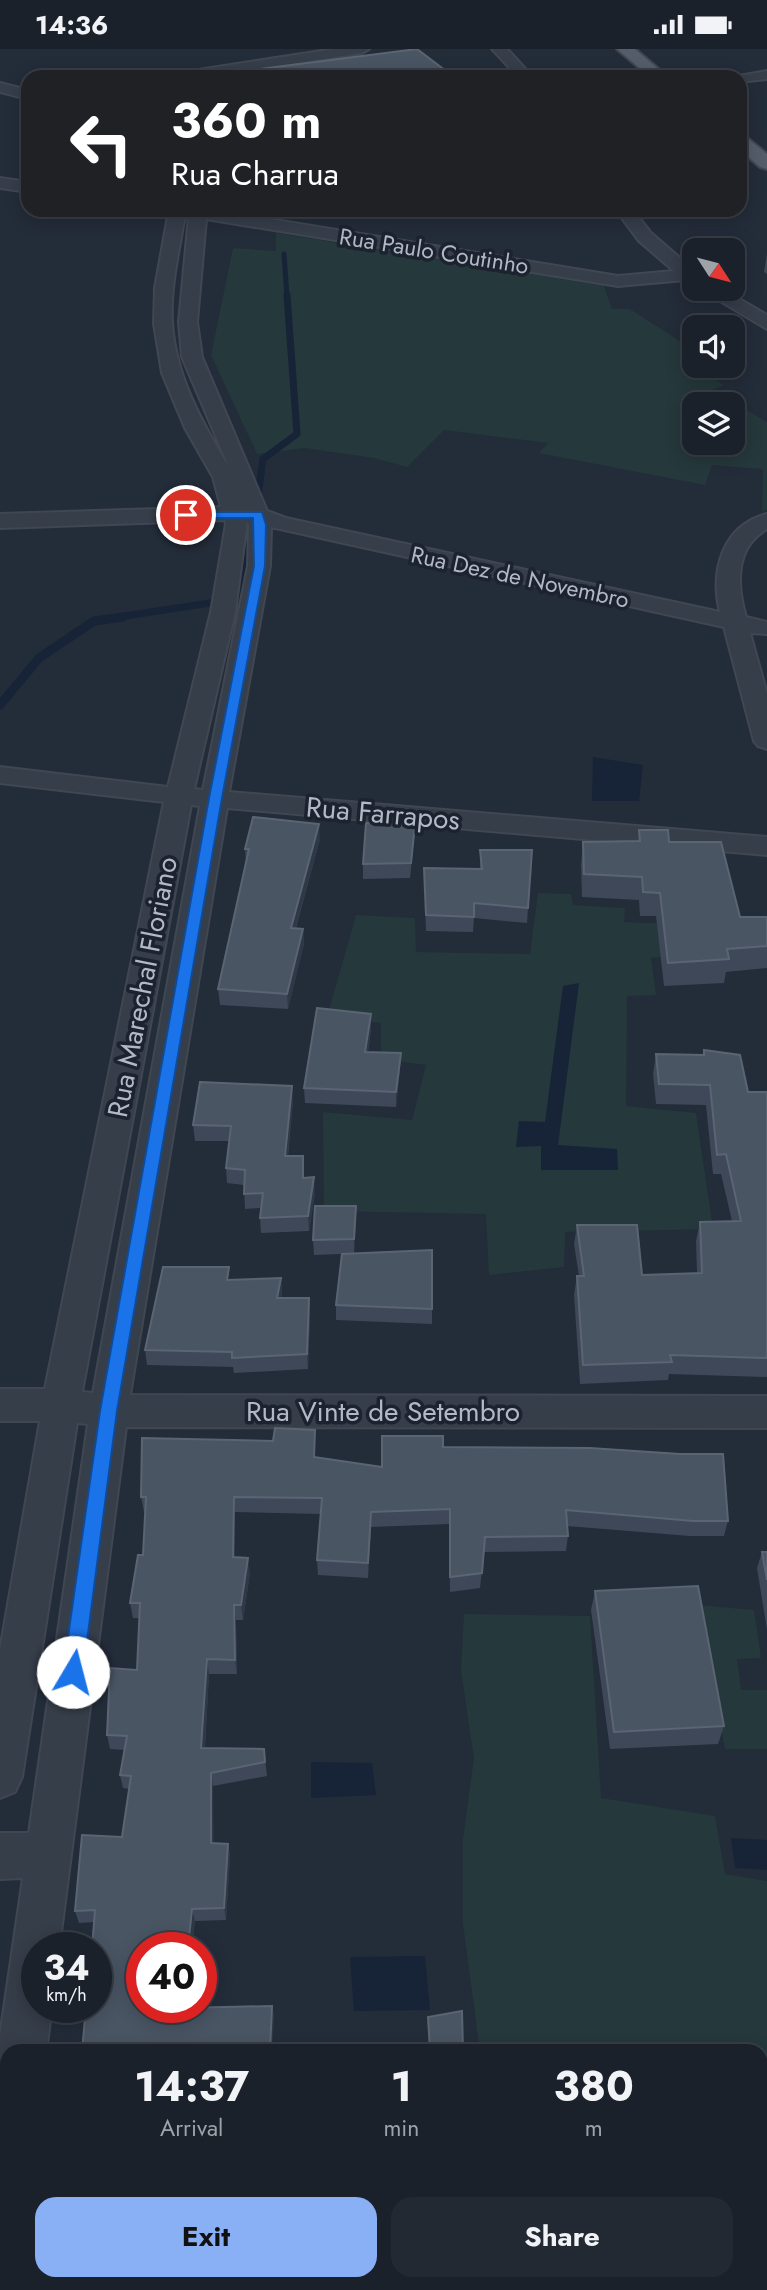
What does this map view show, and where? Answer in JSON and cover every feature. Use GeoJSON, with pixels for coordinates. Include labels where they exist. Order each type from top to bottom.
{"type":"FeatureCollection","features":[{"type":"Feature","properties":{"kind":"main road"},"geometry":{"type":"LineString","coordinates":[[617,53],[630,70]]}},
{"type":"Feature","properties":{"kind":"main road"},"geometry":{"type":"LineString","coordinates":[[617,53],[647,70]]}},
{"type":"Feature","properties":{"kind":"main road"},"geometry":{"type":"LineString","coordinates":[[747,147],[767,163]]}},
{"type":"Feature","properties":{"kind":"main road"},"geometry":{"type":"LineString","coordinates":[[747,168],[767,184]]}},
{"type":"Feature","properties":{"kind":"street"},"geometry":{"type":"LineString","coordinates":[[274,49],[295,59]]}},
{"type":"Feature","properties":{"kind":"street"},"geometry":{"type":"LineString","coordinates":[[233,70],[362,49]]}},
{"type":"Feature","properties":{"kind":"street"},"geometry":{"type":"LineString","coordinates":[[499,49],[519,70]]}},
{"type":"Feature","properties":{"kind":"street"},"geometry":{"type":"LineString","coordinates":[[747,77],[767,75]]}},
{"type":"Feature","properties":{"kind":"street"},"geometry":{"type":"LineString","coordinates":[[0,79],[21,85]]}},
{"type":"Feature","properties":{"kind":"street"},"geometry":{"type":"LineString","coordinates":[[0,87],[21,93]]}},
{"type":"Feature","properties":{"kind":"street"},"geometry":{"type":"LineString","coordinates":[[0,183],[21,186]]}},
{"type":"Feature","properties":{"kind":"street","name":"Rua Marechal Floriano"},"geometry":{"type":"LineString","coordinates":[[23,2044],[108,1411],[215,798],[255,597],[254,520],[195,428],[172,373],[175,323],[164,288],[186,217]]}},
{"type":"Feature","properties":{"kind":"street","name":"Rua Paulo Coutinho"},"geometry":{"type":"LineString","coordinates":[[225,217],[618,281],[682,278]]}},
{"type":"Feature","properties":{"kind":"street"},"geometry":{"type":"LineString","coordinates":[[629,217],[645,237],[682,271]]}},
{"type":"Feature","properties":{"kind":"street"},"geometry":{"type":"LineString","coordinates":[[729,301],[767,323]]}},
{"type":"Feature","properties":{"kind":"street","name":"Rua Marechal Floriano"},"geometry":{"type":"LineString","coordinates":[[0,1777],[61,1405],[179,796],[223,612],[254,520]]}},
{"type":"Feature","properties":{"kind":"street","name":"Rua Dez de Novembro"},"geometry":{"type":"LineString","coordinates":[[63,525],[254,520],[735,624],[764,639]]}},
{"type":"Feature","properties":{"kind":"street"},"geometry":{"type":"LineString","coordinates":[[0,521],[63,525]]}},
{"type":"Feature","properties":{"kind":"street"},"geometry":{"type":"LineString","coordinates":[[766,734],[726,582],[740,537],[767,521]]}},
{"type":"Feature","properties":{"kind":"street"},"geometry":{"type":"LineString","coordinates":[[0,533],[63,525]]}},
{"type":"Feature","properties":{"kind":"street"},"geometry":{"type":"LineString","coordinates":[[733,554],[764,639]]}},
{"type":"Feature","properties":{"kind":"street","name":"Rua Farrapos"},"geometry":{"type":"LineString","coordinates":[[0,775],[179,796],[767,846]]}},
{"type":"Feature","properties":{"kind":"street"},"geometry":{"type":"LineString","coordinates":[[154,927],[193,928]]}},
{"type":"Feature","properties":{"kind":"street"},"geometry":{"type":"LineString","coordinates":[[129,1058],[170,1058]]}},
{"type":"Feature","properties":{"kind":"street","name":"Rua Vinte de Setembro"},"geometry":{"type":"LineString","coordinates":[[0,1405],[61,1405],[108,1411],[767,1412]]}},
{"type":"Feature","properties":{"kind":"street"},"geometry":{"type":"LineString","coordinates":[[0,1856],[49,1855]]}},
{"type":"Feature","properties":{"kind":"shaded area"},"geometry":{"type":"Polygon","coordinates":[[[276,233],[604,286],[612,309],[630,309],[682,343],[682,378],[712,378],[724,385],[713,390],[716,392],[682,392],[682,455],[745,455],[745,409],[767,422],[767,510],[762,511],[763,469],[712,465],[705,485],[539,453],[548,443],[444,430],[407,467],[374,458],[305,448],[257,454],[211,355],[233,248],[276,251],[276,233]]]}},
{"type":"Feature","properties":{"kind":"shaded area"},"geometry":{"type":"Polygon","coordinates":[[[538,893],[571,894],[573,905],[625,908],[624,922],[701,925],[701,953],[651,958],[656,995],[627,996],[626,1106],[696,1113],[713,1229],[565,1232],[564,1267],[489,1275],[486,1214],[324,1211],[323,1112],[412,1120],[426,1065],[381,1059],[381,1023],[327,1017],[356,915],[415,918],[416,952],[530,954],[538,893]]]}},
{"type":"Feature","properties":{"kind":"shaded area"},"geometry":{"type":"Polygon","coordinates":[[[698,1605],[754,1610],[761,1658],[737,1659],[741,1690],[767,1690],[767,1749],[725,1749],[698,1605]]]}},
{"type":"Feature","properties":{"kind":"shaded area"},"geometry":{"type":"Polygon","coordinates":[[[464,1614],[590,1616],[601,1798],[715,1816],[725,1874],[767,1881],[767,2044],[479,2044],[463,1924],[463,1839],[474,1758],[461,1671],[464,1614]]]}},
{"type":"Feature","properties":{"kind":"water"},"geometry":{"type":"Polygon","coordinates":[[[593,757],[643,765],[639,801],[592,801],[593,757]]]}},
{"type":"Feature","properties":{"kind":"water"},"geometry":{"type":"Polygon","coordinates":[[[579,983],[558,1145],[617,1149],[618,1170],[541,1170],[541,1146],[516,1147],[519,1121],[545,1122],[563,986],[579,983]]]}},
{"type":"Feature","properties":{"kind":"water"},"geometry":{"type":"Polygon","coordinates":[[[311,1762],[372,1763],[376,1795],[311,1798],[311,1762]]]}},
{"type":"Feature","properties":{"kind":"water"},"geometry":{"type":"Polygon","coordinates":[[[731,1838],[767,1840],[767,1870],[735,1868],[731,1838]]]}},
{"type":"Feature","properties":{"kind":"water"},"geometry":{"type":"Polygon","coordinates":[[[425,1956],[430,2010],[354,2011],[350,1957],[425,1956]]]}},
{"type":"Feature","properties":{"kind":"building"},"geometry":{"type":"Polygon","coordinates":[[[417,49],[445,70],[252,70],[417,49]]]}},
{"type":"Feature","properties":{"kind":"building"},"geometry":{"type":"Polygon","coordinates":[[[253,817],[319,824],[291,928],[303,929],[287,994],[218,989],[249,849],[245,849],[253,817]]]}},
{"type":"Feature","properties":{"kind":"building"},"geometry":{"type":"Polygon","coordinates":[[[366,823],[415,824],[411,863],[363,864],[366,823]]]}},
{"type":"Feature","properties":{"kind":"building"},"geometry":{"type":"Polygon","coordinates":[[[639,830],[668,830],[669,842],[721,842],[740,917],[767,917],[767,946],[727,949],[729,959],[668,963],[660,893],[643,892],[642,877],[584,874],[583,842],[640,841],[639,830]]]}},
{"type":"Feature","properties":{"kind":"building"},"geometry":{"type":"Polygon","coordinates":[[[480,850],[532,850],[528,908],[474,903],[474,917],[426,915],[424,868],[482,869],[480,850]]]}},
{"type":"Feature","properties":{"kind":"building"},"geometry":{"type":"Polygon","coordinates":[[[317,1008],[371,1014],[365,1052],[401,1053],[396,1092],[304,1088],[317,1008]]]}},
{"type":"Feature","properties":{"kind":"building"},"geometry":{"type":"Polygon","coordinates":[[[704,1050],[740,1055],[748,1092],[767,1092],[767,1358],[670,1355],[672,1362],[583,1365],[577,1276],[584,1276],[577,1225],[637,1225],[642,1275],[702,1273],[700,1222],[741,1221],[726,1154],[717,1155],[710,1085],[659,1084],[656,1054],[704,1055],[704,1050]]]}},
{"type":"Feature","properties":{"kind":"building"},"geometry":{"type":"Polygon","coordinates":[[[200,1082],[292,1086],[285,1156],[303,1156],[303,1178],[314,1177],[308,1216],[260,1218],[263,1193],[244,1194],[245,1170],[226,1168],[231,1126],[193,1125],[200,1082]]]}},
{"type":"Feature","properties":{"kind":"building"},"geometry":{"type":"Polygon","coordinates":[[[315,1206],[356,1206],[354,1239],[313,1240],[315,1206]]]}},
{"type":"Feature","properties":{"kind":"building"},"geometry":{"type":"Polygon","coordinates":[[[432,1250],[432,1309],[336,1305],[342,1254],[432,1250]]]}},
{"type":"Feature","properties":{"kind":"building"},"geometry":{"type":"Polygon","coordinates":[[[163,1267],[229,1267],[227,1280],[281,1278],[277,1298],[309,1298],[307,1354],[232,1358],[232,1352],[145,1350],[163,1267]]]}},
{"type":"Feature","properties":{"kind":"building"},"geometry":{"type":"Polygon","coordinates":[[[275,1428],[315,1430],[314,1457],[382,1467],[382,1436],[443,1436],[443,1447],[590,1448],[723,1454],[728,1521],[693,1521],[566,1510],[568,1536],[485,1537],[482,1573],[450,1577],[450,1509],[371,1512],[368,1563],[317,1560],[322,1498],[234,1497],[233,1557],[248,1558],[241,1605],[234,1605],[235,1660],[207,1659],[201,1748],[264,1749],[265,1762],[211,1773],[211,1843],[228,1844],[224,1908],[192,1909],[190,1932],[126,1932],[126,2023],[217,2023],[217,2007],[272,2006],[270,2044],[83,2044],[85,2023],[112,2023],[112,1932],[93,1932],[95,1910],[75,1911],[82,1835],[122,1837],[131,1776],[120,1775],[127,1736],[107,1735],[110,1668],[137,1670],[140,1603],[130,1603],[138,1555],[143,1555],[146,1497],[141,1497],[142,1438],[273,1441],[275,1428]]]}},
{"type":"Feature","properties":{"kind":"building"},"geometry":{"type":"Polygon","coordinates":[[[762,1552],[767,1552],[767,1580],[762,1552]]]}},
{"type":"Feature","properties":{"kind":"building"},"geometry":{"type":"Polygon","coordinates":[[[698,1586],[724,1726],[614,1732],[595,1591],[698,1586]]]}},
{"type":"Feature","properties":{"kind":"building"},"geometry":{"type":"Polygon","coordinates":[[[462,2011],[463,2044],[430,2044],[428,2017],[462,2011]]]}},
{"type":"Feature","properties":{"kind":"waterway"},"geometry":{"type":"LineString","coordinates":[[284,254],[287,297]]}},
{"type":"Feature","properties":{"kind":"waterway"},"geometry":{"type":"LineString","coordinates":[[257,502],[263,459],[297,434],[287,295]]}},
{"type":"Feature","properties":{"kind":"waterway"},"geometry":{"type":"LineString","coordinates":[[112,618],[242,598],[250,542]]}},
{"type":"Feature","properties":{"kind":"waterway"},"geometry":{"type":"LineString","coordinates":[[0,705],[39,658],[94,621],[123,617]]}},
{"type":"Feature","properties":{"kind":"route"},"geometry":{"type":"LineString","coordinates":[[73,1672],[108,1411],[215,798],[259,566],[258,515],[186,515]]}}]}
